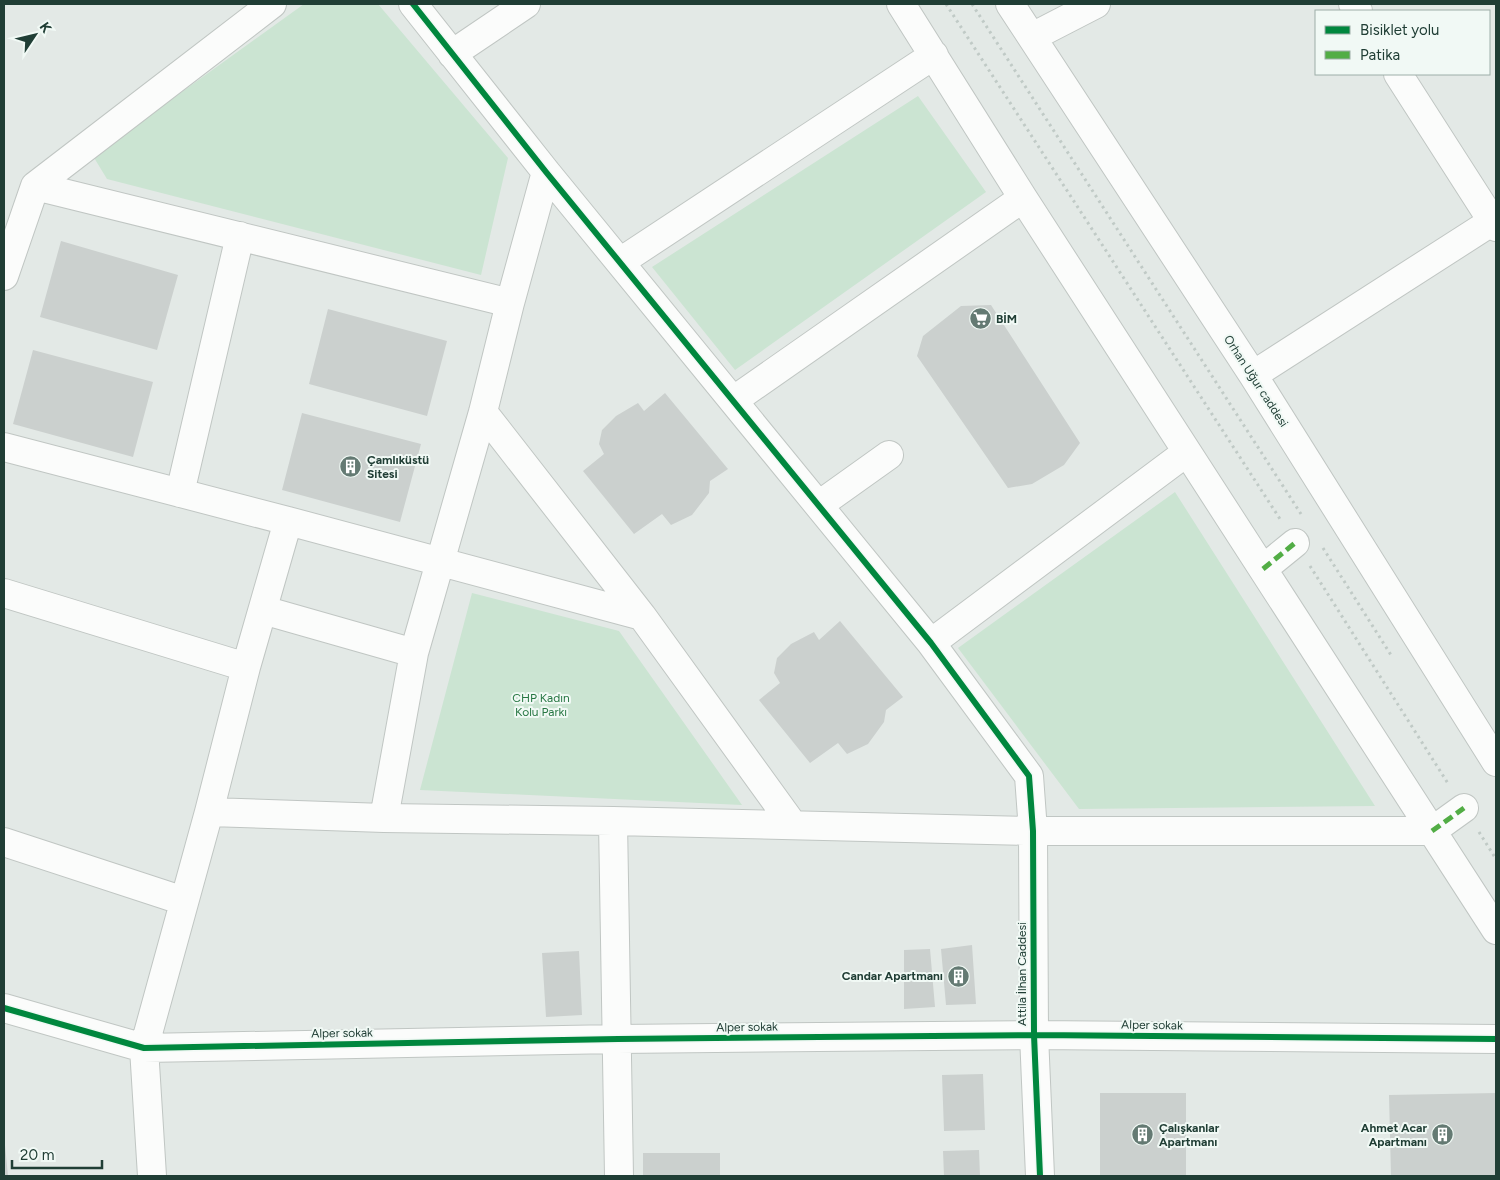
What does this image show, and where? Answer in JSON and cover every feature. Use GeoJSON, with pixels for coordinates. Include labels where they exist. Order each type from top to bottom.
{"type":"FeatureCollection","features":[{"type":"Feature","properties":{"kind":"street"},"geometry":{"type":"LineString","coordinates":[[4,276],[35,186],[272,4]]}},
{"type":"Feature","properties":{"kind":"street","name":"Attila İlhan Caddesi"},"geometry":{"type":"LineString","coordinates":[[413,4],[546,172],[931,643],[1029,776],[1033,832],[1034,1034],[1040,1176]]}},
{"type":"Feature","properties":{"kind":"street"},"geometry":{"type":"LineString","coordinates":[[452,54],[526,4]]}},
{"type":"Feature","properties":{"kind":"street"},"geometry":{"type":"LineString","coordinates":[[901,4],[1023,198],[1496,930]]}},
{"type":"Feature","properties":{"kind":"street","name":"Orhan Uğur caddesi"},"geometry":{"type":"LineString","coordinates":[[1010,4],[1253,375],[1496,762]]}},
{"type":"Feature","properties":{"kind":"street"},"geometry":{"type":"LineString","coordinates":[[1032,37],[1096,4]]}},
{"type":"Feature","properties":{"kind":"street"},"geometry":{"type":"LineString","coordinates":[[620,262],[934,55]]}},
{"type":"Feature","properties":{"kind":"street"},"geometry":{"type":"LineString","coordinates":[[1253,375],[1495,222],[1399,75]]}},
{"type":"Feature","properties":{"kind":"street"},"geometry":{"type":"LineString","coordinates":[[384,818],[414,653],[483,412],[510,303],[546,172]]}},
{"type":"Feature","properties":{"kind":"street"},"geometry":{"type":"LineString","coordinates":[[35,186],[510,303]]}},
{"type":"Feature","properties":{"kind":"street"},"geometry":{"type":"LineString","coordinates":[[734,400],[1023,198]]}},
{"type":"Feature","properties":{"kind":"street"},"geometry":{"type":"LineString","coordinates":[[180,493],[240,236]]}},
{"type":"Feature","properties":{"kind":"street"},"geometry":{"type":"LineString","coordinates":[[483,412],[642,616],[793,825]]}},
{"type":"Feature","properties":{"kind":"street"},"geometry":{"type":"LineString","coordinates":[[4,447],[642,616]]}},
{"type":"Feature","properties":{"kind":"street"},"geometry":{"type":"LineString","coordinates":[[931,643],[1188,452]]}},
{"type":"Feature","properties":{"kind":"street"},"geometry":{"type":"LineString","coordinates":[[819,505],[889,455]]}},
{"type":"Feature","properties":{"kind":"street"},"geometry":{"type":"LineString","coordinates":[[152,1176],[144,1048],[209,812],[246,667],[288,521]]}},
{"type":"Feature","properties":{"kind":"street"},"geometry":{"type":"LineString","coordinates":[[1262,569],[1307,542]]}},
{"type":"Feature","properties":{"kind":"street"},"geometry":{"type":"LineString","coordinates":[[4,593],[246,667]]}},
{"type":"Feature","properties":{"kind":"street"},"geometry":{"type":"LineString","coordinates":[[263,610],[414,653]]}},
{"type":"Feature","properties":{"kind":"street"},"geometry":{"type":"LineString","coordinates":[[209,812],[384,818],[613,821],[1033,832],[1432,831],[1464,808]]}},
{"type":"Feature","properties":{"kind":"street"},"geometry":{"type":"LineString","coordinates":[[613,821],[619,1176]]}},
{"type":"Feature","properties":{"kind":"street"},"geometry":{"type":"LineString","coordinates":[[4,842],[184,901]]}},
{"type":"Feature","properties":{"kind":"street","name":"Alper sokak"},"geometry":{"type":"LineString","coordinates":[[4,1008],[144,1048],[1034,1034],[1496,1040]]}},
{"type":"Feature","properties":{"kind":"path"},"geometry":{"type":"LineString","coordinates":[[946,4],[1307,542],[1394,659]]}},
{"type":"Feature","properties":{"kind":"path"},"geometry":{"type":"LineString","coordinates":[[972,4],[1302,516]]}},
{"type":"Feature","properties":{"kind":"path"},"geometry":{"type":"LineString","coordinates":[[1307,542],[1496,859]]}},
{"type":"Feature","properties":{"kind":"green space"},"geometry":{"type":"Polygon","coordinates":[[[304,4],[378,4],[508,158],[481,275],[107,179],[93,156],[304,4]]]}},
{"type":"Feature","properties":{"kind":"green space"},"geometry":{"type":"Polygon","coordinates":[[[918,96],[986,192],[735,370],[652,267],[918,96]]]}},
{"type":"Feature","properties":{"kind":"green space"},"geometry":{"type":"Polygon","coordinates":[[[1175,492],[1375,806],[1079,809],[958,648],[1175,492]]]}},
{"type":"Feature","properties":{"kind":"green space","name":"CHP Kadın Kolu Parkı"},"geometry":{"type":"Polygon","coordinates":[[[472,593],[619,631],[742,805],[420,790],[472,593]]]}},
{"type":"Feature","properties":{"kind":"building"},"geometry":{"type":"Polygon","coordinates":[[[61,241],[178,275],[157,350],[40,317],[61,241]]]}},
{"type":"Feature","properties":{"kind":"building"},"geometry":{"type":"Polygon","coordinates":[[[991,305],[1080,443],[1064,465],[1032,484],[1008,488],[917,356],[923,336],[961,306],[991,305]]]}},
{"type":"Feature","properties":{"kind":"building","name":"Çamlıküstü Sitesi"},"geometry":{"type":"Polygon","coordinates":[[[328,309],[447,341],[427,416],[309,384],[328,309]]]}},
{"type":"Feature","properties":{"kind":"building"},"geometry":{"type":"Polygon","coordinates":[[[33,350],[153,382],[133,457],[13,424],[33,350]]]}},
{"type":"Feature","properties":{"kind":"building"},"geometry":{"type":"Polygon","coordinates":[[[665,393],[728,469],[710,481],[709,493],[692,515],[671,525],[662,514],[634,534],[583,471],[604,454],[599,444],[602,430],[616,416],[638,403],[644,411],[665,393]]]}},
{"type":"Feature","properties":{"kind":"building","name":"Çamlıküstü Sitesi"},"geometry":{"type":"Polygon","coordinates":[[[302,413],[421,444],[400,522],[282,490],[302,413]]]}},
{"type":"Feature","properties":{"kind":"building"},"geometry":{"type":"Polygon","coordinates":[[[840,621],[903,697],[886,710],[884,722],[868,744],[847,754],[838,743],[810,763],[759,700],[780,683],[774,673],[777,658],[791,644],[814,632],[819,640],[840,621]]]}},
{"type":"Feature","properties":{"kind":"building","name":"Candar Apartmanı"},"geometry":{"type":"Polygon","coordinates":[[[972,945],[976,1004],[946,1005],[941,949],[972,945]]]}},
{"type":"Feature","properties":{"kind":"building"},"geometry":{"type":"Polygon","coordinates":[[[930,949],[935,1007],[904,1009],[904,950],[930,949]]]}},
{"type":"Feature","properties":{"kind":"building"},"geometry":{"type":"Polygon","coordinates":[[[579,951],[582,1015],[546,1017],[542,953],[579,951]]]}},
{"type":"Feature","properties":{"kind":"building"},"geometry":{"type":"Polygon","coordinates":[[[983,1074],[985,1130],[944,1131],[942,1075],[983,1074]]]}},
{"type":"Feature","properties":{"kind":"building","name":"Çalışkanlar Apartmanı"},"geometry":{"type":"Polygon","coordinates":[[[1100,1093],[1186,1093],[1186,1176],[1100,1176],[1100,1093]]]}},
{"type":"Feature","properties":{"kind":"building","name":"Ahmet Acar Apartmanı"},"geometry":{"type":"Polygon","coordinates":[[[1496,1093],[1496,1176],[1391,1176],[1389,1095],[1496,1093]]]}},
{"type":"Feature","properties":{"kind":"building"},"geometry":{"type":"Polygon","coordinates":[[[5,1145],[8,1176],[4,1176],[5,1145]]]}},
{"type":"Feature","properties":{"kind":"building"},"geometry":{"type":"Polygon","coordinates":[[[979,1150],[980,1176],[944,1176],[943,1151],[979,1150]]]}},
{"type":"Feature","properties":{"kind":"building"},"geometry":{"type":"Polygon","coordinates":[[[643,1153],[720,1153],[720,1176],[643,1176],[643,1153]]]}},
{"type":"Feature","properties":{"kind":"marked path"},"geometry":{"type":"LineString","coordinates":[[1263,569],[1295,543]]}},
{"type":"Feature","properties":{"kind":"marked path"},"geometry":{"type":"LineString","coordinates":[[1432,831],[1464,808]]}},
{"type":"Feature","properties":{"kind":"cycle path"},"geometry":{"type":"LineString","coordinates":[[413,4],[546,172],[931,643],[1029,776],[1033,831],[1034,1035],[1040,1176]]}},
{"type":"Feature","properties":{"kind":"cycle path"},"geometry":{"type":"LineString","coordinates":[[4,1008],[144,1048],[618,1039],[1034,1035],[1496,1039]]}},
{"type":"Feature","properties":{"kind":"place","name":"BİM"},"geometry":{"type":"Point","coordinates":[980,319]}},
{"type":"Feature","properties":{"kind":"place","name":"Çamlıküstü Sitesi"},"geometry":{"type":"Point","coordinates":[351,467]}},
{"type":"Feature","properties":{"kind":"place","name":"Candar Apartmanı"},"geometry":{"type":"Point","coordinates":[959,976]}},
{"type":"Feature","properties":{"kind":"place","name":"Çalışkanlar Apartmanı"},"geometry":{"type":"Point","coordinates":[1143,1135]}},
{"type":"Feature","properties":{"kind":"place","name":"Ahmet Acar Apartmanı"},"geometry":{"type":"Point","coordinates":[1443,1135]}}]}
